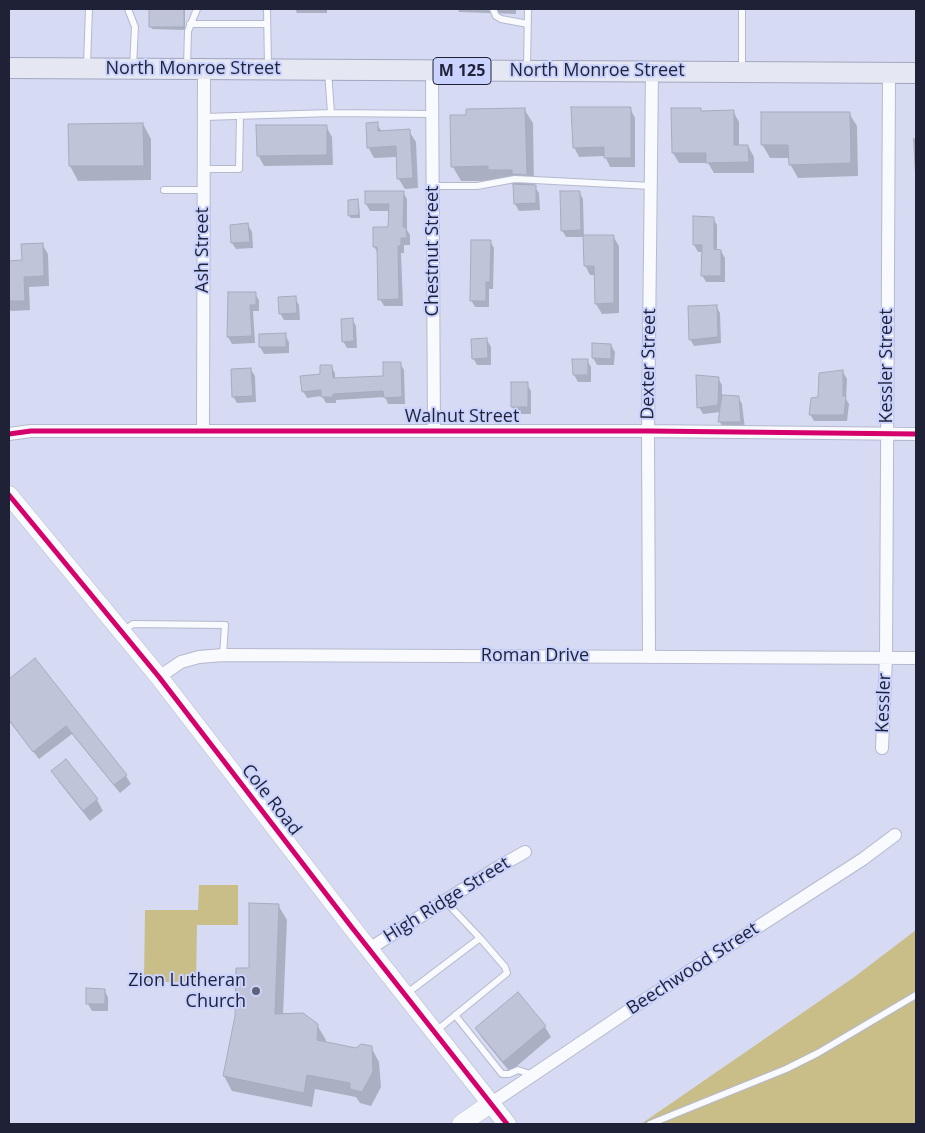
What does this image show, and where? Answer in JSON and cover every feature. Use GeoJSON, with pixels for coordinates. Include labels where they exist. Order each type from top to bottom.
{"type":"FeatureCollection","features":[{"type":"Feature","properties":{"kind":"main road","name":"North Monroe Street"},"geometry":{"type":"LineString","coordinates":[[9,68],[916,73]]}},
{"type":"Feature","properties":{"kind":"street","name":"Ash Street"},"geometry":{"type":"LineString","coordinates":[[195,69],[204,117],[203,431]]}},
{"type":"Feature","properties":{"kind":"street","name":"Chestnut Street"},"geometry":{"type":"LineString","coordinates":[[432,70],[434,431]]}},
{"type":"Feature","properties":{"kind":"street","name":"Dexter Street"},"geometry":{"type":"LineString","coordinates":[[649,657],[648,431],[652,72]]}},
{"type":"Feature","properties":{"kind":"street","name":"Kessler Street"},"geometry":{"type":"LineString","coordinates":[[886,658],[889,73]]}},
{"type":"Feature","properties":{"kind":"street","name":"Walnut Street"},"geometry":{"type":"LineString","coordinates":[[9,434],[31,431],[648,431],[916,434]]}},
{"type":"Feature","properties":{"kind":"street","name":"Cole Road"},"geometry":{"type":"LineString","coordinates":[[9,495],[159,677],[490,1104],[508,1124]]}},
{"type":"Feature","properties":{"kind":"street","name":"Roman Drive"},"geometry":{"type":"LineString","coordinates":[[159,677],[181,662],[199,657],[223,655],[916,658]]}},
{"type":"Feature","properties":{"kind":"street","name":"Kessler"},"geometry":{"type":"LineString","coordinates":[[882,748],[886,658]]}},
{"type":"Feature","properties":{"kind":"street","name":"Beechwood Street"},"geometry":{"type":"LineString","coordinates":[[490,1104],[648,998],[863,859],[895,835]]}},
{"type":"Feature","properties":{"kind":"street","name":"High Ridge Street"},"geometry":{"type":"LineString","coordinates":[[369,949],[525,852]]}},
{"type":"Feature","properties":{"kind":"street"},"geometry":{"type":"LineString","coordinates":[[461,1124],[490,1104]]}},
{"type":"Feature","properties":{"kind":"lane"},"geometry":{"type":"LineString","coordinates":[[87,68],[89,9]]}},
{"type":"Feature","properties":{"kind":"lane"},"geometry":{"type":"LineString","coordinates":[[128,9],[135,27],[133,69]]}},
{"type":"Feature","properties":{"kind":"lane"},"geometry":{"type":"LineString","coordinates":[[195,69],[188,31],[197,9]]}},
{"type":"Feature","properties":{"kind":"lane"},"geometry":{"type":"LineString","coordinates":[[267,9],[268,70]]}},
{"type":"Feature","properties":{"kind":"lane"},"geometry":{"type":"LineString","coordinates":[[493,9],[496,16],[501,19],[528,24]]}},
{"type":"Feature","properties":{"kind":"lane"},"geometry":{"type":"LineString","coordinates":[[527,71],[528,9]]}},
{"type":"Feature","properties":{"kind":"lane"},"geometry":{"type":"LineString","coordinates":[[742,9],[742,72]]}},
{"type":"Feature","properties":{"kind":"lane"},"geometry":{"type":"LineString","coordinates":[[190,24],[267,24]]}},
{"type":"Feature","properties":{"kind":"lane"},"geometry":{"type":"LineString","coordinates":[[328,70],[331,114]]}},
{"type":"Feature","properties":{"kind":"lane"},"geometry":{"type":"LineString","coordinates":[[204,117],[432,114]]}},
{"type":"Feature","properties":{"kind":"lane"},"geometry":{"type":"LineString","coordinates":[[204,169],[239,169],[240,116]]}},
{"type":"Feature","properties":{"kind":"lane"},"geometry":{"type":"LineString","coordinates":[[433,186],[476,186],[515,179],[651,186]]}},
{"type":"Feature","properties":{"kind":"lane"},"geometry":{"type":"LineString","coordinates":[[164,190],[204,190]]}},
{"type":"Feature","properties":{"kind":"lane"},"geometry":{"type":"LineString","coordinates":[[122,632],[133,624],[224,625],[223,655]]}},
{"type":"Feature","properties":{"kind":"lane"},"geometry":{"type":"LineString","coordinates":[[435,1032],[507,973],[505,967],[445,901]]}},
{"type":"Feature","properties":{"kind":"lane"},"geometry":{"type":"LineString","coordinates":[[406,995],[480,938]]}},
{"type":"Feature","properties":{"kind":"lane"},"geometry":{"type":"LineString","coordinates":[[650,1124],[786,1069],[818,1053],[916,995]]}},
{"type":"Feature","properties":{"kind":"lane"},"geometry":{"type":"LineString","coordinates":[[455,1015],[502,1074],[509,1074],[518,1070],[533,1075]]}},
{"type":"Feature","properties":{"kind":"shaded area"},"geometry":{"type":"Polygon","coordinates":[[[199,885],[238,885],[238,925],[197,925],[196,982],[144,982],[145,910],[198,910],[199,885]]]}},
{"type":"Feature","properties":{"kind":"shaded area"},"geometry":{"type":"Polygon","coordinates":[[[916,930],[916,1124],[641,1124],[853,978],[916,930]]]}},
{"type":"Feature","properties":{"kind":"building"},"geometry":{"type":"Polygon","coordinates":[[[149,9],[184,9],[184,27],[149,27],[149,9]]]}},
{"type":"Feature","properties":{"kind":"building"},"geometry":{"type":"Polygon","coordinates":[[[571,107],[631,107],[631,158],[604,158],[604,147],[573,148],[571,107]]]}},
{"type":"Feature","properties":{"kind":"building"},"geometry":{"type":"Polygon","coordinates":[[[525,108],[527,175],[512,174],[512,170],[488,170],[488,166],[451,167],[450,115],[466,115],[466,109],[525,108]]]}},
{"type":"Feature","properties":{"kind":"building"},"geometry":{"type":"Polygon","coordinates":[[[671,108],[701,108],[701,111],[734,110],[734,145],[748,145],[749,162],[706,163],[706,153],[672,153],[671,108]]]}},
{"type":"Feature","properties":{"kind":"building"},"geometry":{"type":"Polygon","coordinates":[[[761,112],[850,112],[851,163],[789,165],[788,145],[761,145],[761,112]]]}},
{"type":"Feature","properties":{"kind":"building"},"geometry":{"type":"Polygon","coordinates":[[[378,122],[378,131],[410,129],[413,178],[397,179],[396,146],[367,148],[366,123],[378,122]]]}},
{"type":"Feature","properties":{"kind":"building"},"geometry":{"type":"Polygon","coordinates":[[[143,123],[144,166],[69,166],[68,124],[143,123]]]}},
{"type":"Feature","properties":{"kind":"building"},"geometry":{"type":"Polygon","coordinates":[[[256,125],[327,125],[327,155],[257,156],[256,125]]]}},
{"type":"Feature","properties":{"kind":"building"},"geometry":{"type":"Polygon","coordinates":[[[513,184],[536,185],[536,203],[514,204],[513,184]]]}},
{"type":"Feature","properties":{"kind":"building"},"geometry":{"type":"Polygon","coordinates":[[[365,191],[404,191],[403,227],[406,227],[407,238],[401,238],[401,246],[398,246],[399,299],[378,300],[377,247],[373,247],[373,227],[388,227],[389,204],[365,204],[365,191]]]}},
{"type":"Feature","properties":{"kind":"building"},"geometry":{"type":"Polygon","coordinates":[[[560,191],[580,191],[581,230],[561,231],[560,191]]]}},
{"type":"Feature","properties":{"kind":"building"},"geometry":{"type":"Polygon","coordinates":[[[358,199],[359,215],[348,216],[348,200],[358,199]]]}},
{"type":"Feature","properties":{"kind":"building"},"geometry":{"type":"Polygon","coordinates":[[[693,216],[714,217],[714,249],[721,250],[721,276],[701,276],[702,245],[693,245],[693,216]]]}},
{"type":"Feature","properties":{"kind":"building"},"geometry":{"type":"Polygon","coordinates":[[[248,223],[250,242],[231,243],[230,225],[248,223]]]}},
{"type":"Feature","properties":{"kind":"building"},"geometry":{"type":"Polygon","coordinates":[[[583,235],[614,235],[614,303],[595,304],[594,266],[584,266],[583,235]]]}},
{"type":"Feature","properties":{"kind":"building"},"geometry":{"type":"Polygon","coordinates":[[[471,240],[491,240],[490,282],[486,282],[486,301],[470,301],[471,240]]]}},
{"type":"Feature","properties":{"kind":"building"},"geometry":{"type":"Polygon","coordinates":[[[43,243],[44,276],[24,277],[25,301],[9,301],[9,261],[22,260],[21,244],[43,243]]]}},
{"type":"Feature","properties":{"kind":"building"},"geometry":{"type":"Polygon","coordinates":[[[228,292],[256,292],[256,305],[250,305],[252,336],[227,337],[228,292]]]}},
{"type":"Feature","properties":{"kind":"building"},"geometry":{"type":"Polygon","coordinates":[[[296,296],[297,313],[279,314],[278,297],[296,296]]]}},
{"type":"Feature","properties":{"kind":"building"},"geometry":{"type":"Polygon","coordinates":[[[717,305],[718,337],[689,340],[688,306],[717,305]]]}},
{"type":"Feature","properties":{"kind":"building"},"geometry":{"type":"Polygon","coordinates":[[[353,318],[354,341],[342,342],[341,319],[353,318]]]}},
{"type":"Feature","properties":{"kind":"building"},"geometry":{"type":"Polygon","coordinates":[[[286,333],[286,347],[259,347],[259,334],[286,333]]]}},
{"type":"Feature","properties":{"kind":"building"},"geometry":{"type":"Polygon","coordinates":[[[487,338],[488,358],[472,359],[471,339],[487,338]]]}},
{"type":"Feature","properties":{"kind":"building"},"geometry":{"type":"Polygon","coordinates":[[[592,343],[611,344],[611,359],[592,358],[592,343]]]}},
{"type":"Feature","properties":{"kind":"building"},"geometry":{"type":"Polygon","coordinates":[[[572,359],[588,359],[588,375],[573,375],[572,359]]]}},
{"type":"Feature","properties":{"kind":"building"},"geometry":{"type":"Polygon","coordinates":[[[383,362],[401,362],[402,397],[384,398],[383,391],[333,394],[333,397],[321,397],[321,390],[302,392],[300,376],[320,374],[320,365],[332,365],[333,378],[383,376],[383,362]]]}},
{"type":"Feature","properties":{"kind":"building"},"geometry":{"type":"Polygon","coordinates":[[[251,368],[253,396],[232,397],[231,369],[251,368]]]}},
{"type":"Feature","properties":{"kind":"building"},"geometry":{"type":"Polygon","coordinates":[[[843,370],[843,396],[846,396],[844,415],[809,415],[811,398],[818,397],[819,373],[843,370]]]}},
{"type":"Feature","properties":{"kind":"building"},"geometry":{"type":"Polygon","coordinates":[[[696,375],[719,377],[718,405],[697,408],[696,375]]]}},
{"type":"Feature","properties":{"kind":"building"},"geometry":{"type":"Polygon","coordinates":[[[511,382],[528,382],[528,407],[511,407],[511,382]]]}},
{"type":"Feature","properties":{"kind":"building"},"geometry":{"type":"Polygon","coordinates":[[[722,395],[739,396],[741,422],[718,422],[722,395]]]}},
{"type":"Feature","properties":{"kind":"building"},"geometry":{"type":"Polygon","coordinates":[[[35,658],[127,775],[114,785],[66,726],[33,752],[9,720],[9,679],[35,658]]]}},
{"type":"Feature","properties":{"kind":"building"},"geometry":{"type":"Polygon","coordinates":[[[66,759],[98,799],[83,811],[51,771],[66,759]]]}},
{"type":"Feature","properties":{"kind":"building","name":"Zion Lutheran Church"},"geometry":{"type":"Polygon","coordinates":[[[249,903],[279,904],[275,1014],[303,1013],[318,1024],[317,1040],[356,1048],[361,1044],[372,1046],[373,1072],[362,1092],[350,1089],[350,1083],[307,1075],[304,1093],[223,1076],[235,1016],[236,968],[249,968],[249,903]]]}},
{"type":"Feature","properties":{"kind":"building"},"geometry":{"type":"Polygon","coordinates":[[[86,988],[105,989],[105,1004],[86,1004],[86,988]]]}},
{"type":"Feature","properties":{"kind":"building"},"geometry":{"type":"Polygon","coordinates":[[[518,992],[546,1026],[503,1062],[475,1028],[518,992]]]}},
{"type":"Feature","properties":{"kind":"cycle path"},"geometry":{"type":"LineString","coordinates":[[9,434],[31,431],[648,431],[916,434]]}},
{"type":"Feature","properties":{"kind":"cycle path"},"geometry":{"type":"LineString","coordinates":[[9,495],[159,677],[350,925],[507,1124]]}},
{"type":"Feature","properties":{"kind":"place","name":"Zion Lutheran Church"},"geometry":{"type":"Point","coordinates":[256,991]}}]}
